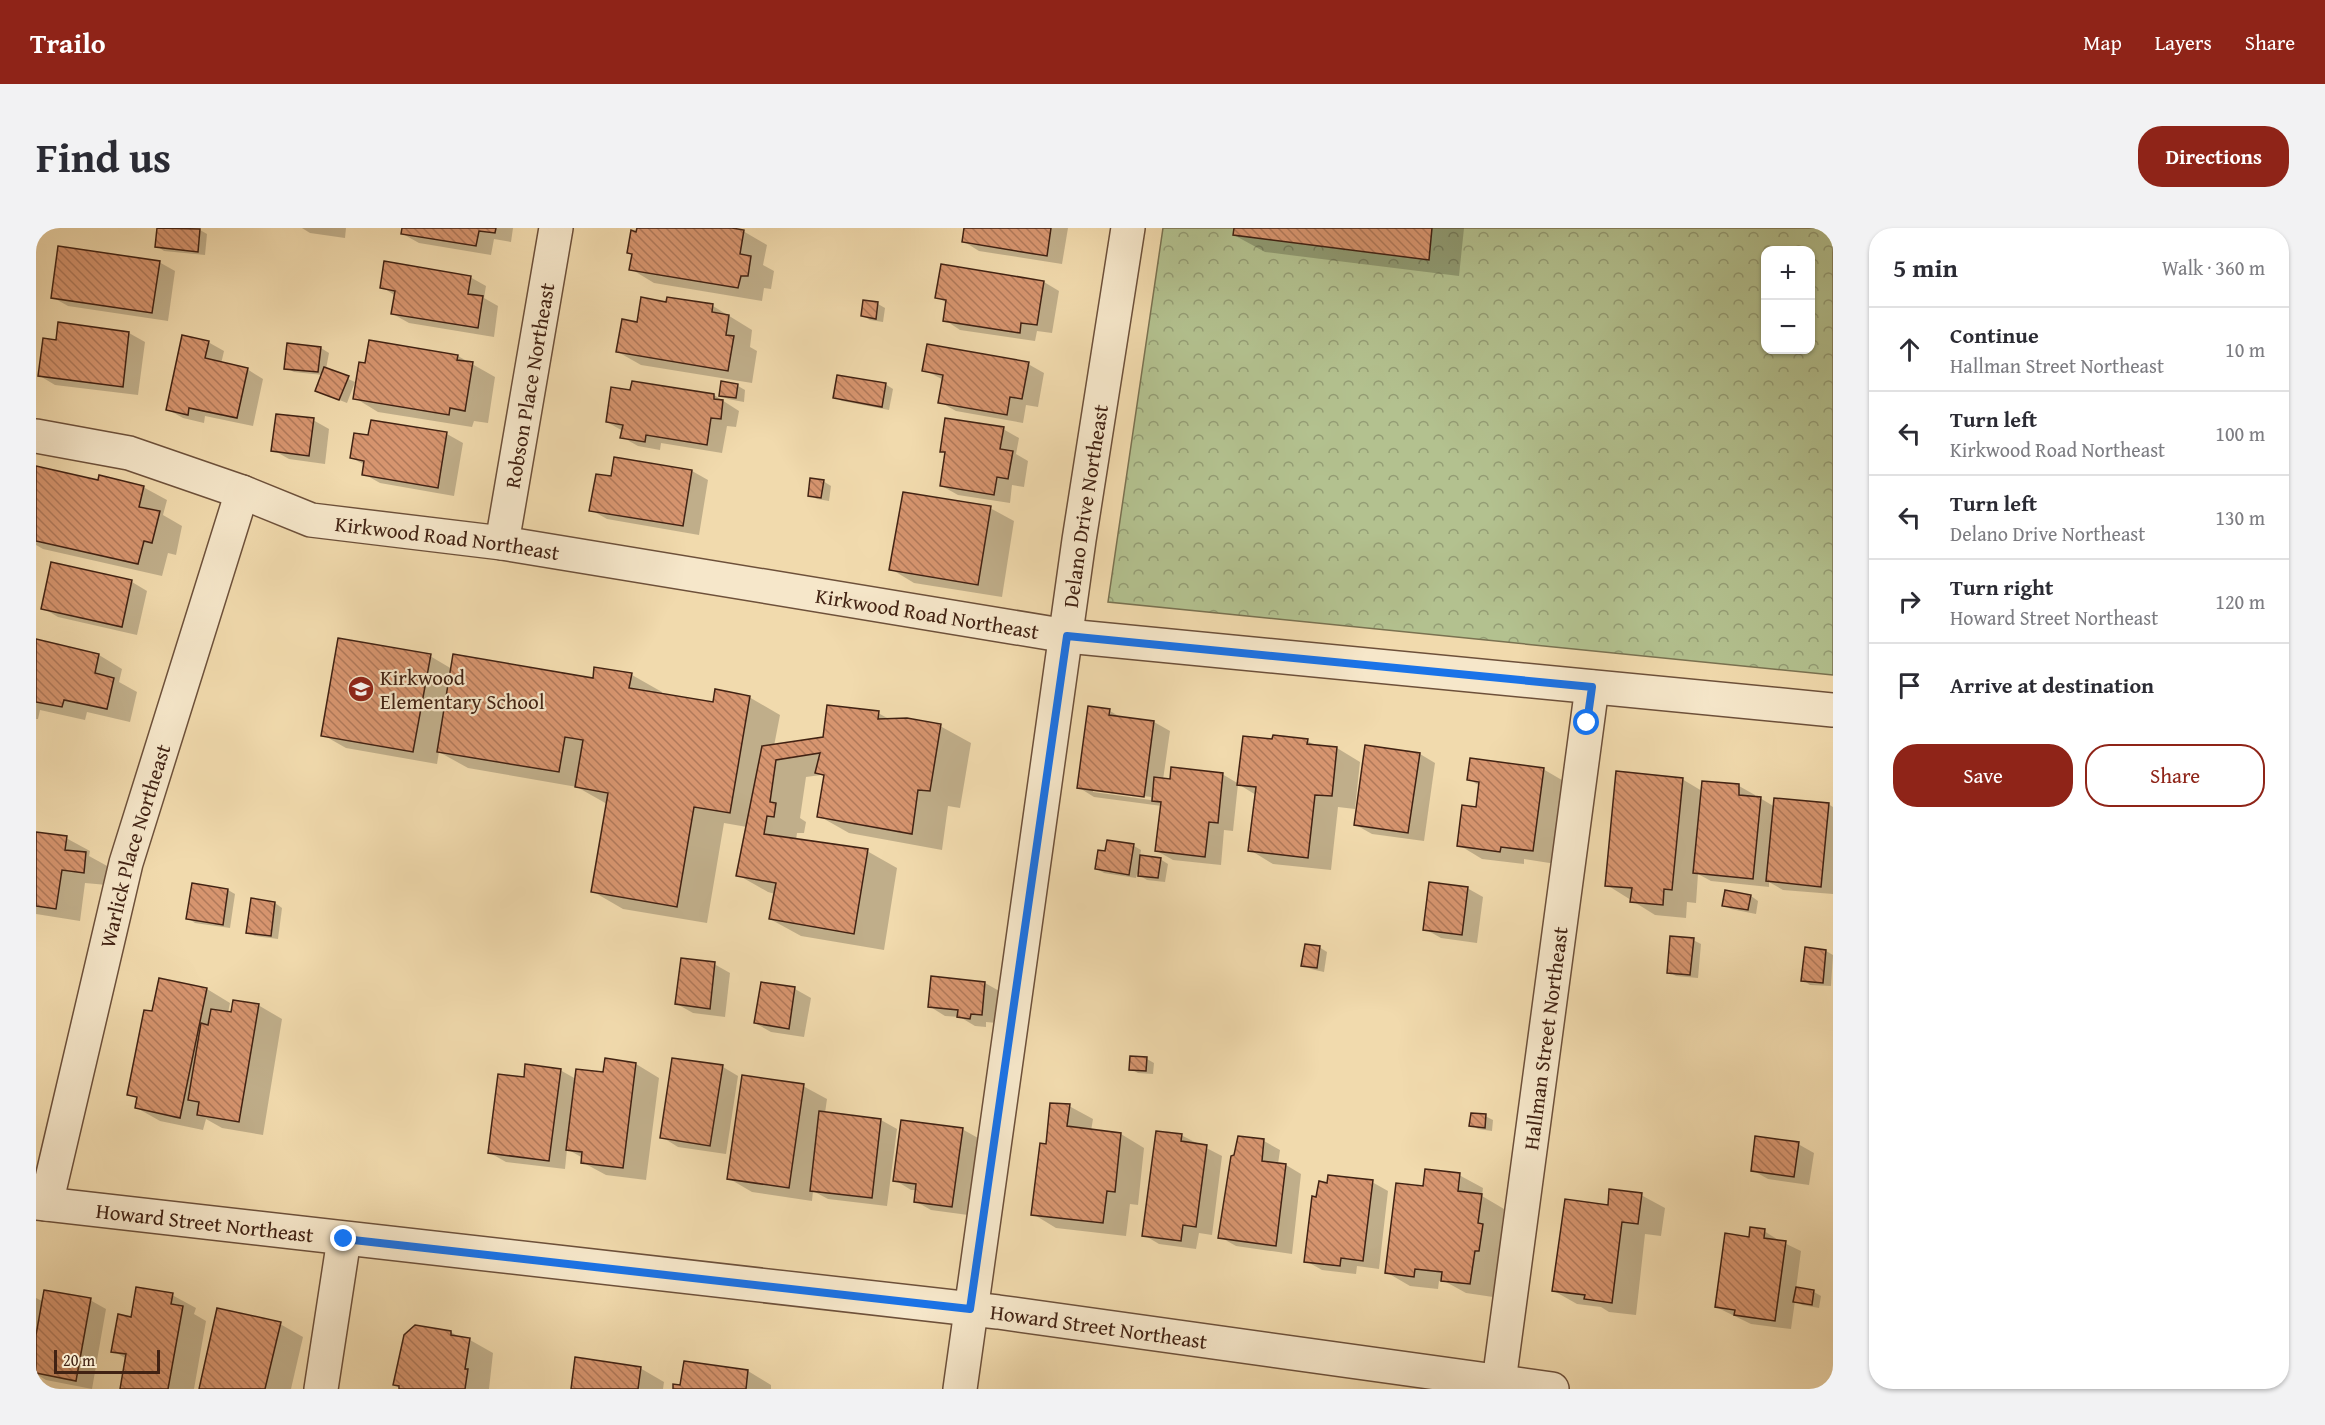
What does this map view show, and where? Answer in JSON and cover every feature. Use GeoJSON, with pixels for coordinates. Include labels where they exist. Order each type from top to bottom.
{"type":"FeatureCollection","features":[{"type":"Feature","properties":{"kind":"street","name":"Robson Place Northeast"},"geometry":{"type":"LineString","coordinates":[[502,543],[556,228]]}},
{"type":"Feature","properties":{"kind":"street","name":"Delano Drive Northeast"},"geometry":{"type":"LineString","coordinates":[[960,1389],[1079,540],[1128,228]]}},
{"type":"Feature","properties":{"kind":"street","name":"Kirkwood Road Northeast"},"geometry":{"type":"LineString","coordinates":[[36,436],[129,453],[242,492],[311,520],[502,543],[1067,636],[1833,710]]}},
{"type":"Feature","properties":{"kind":"street","name":"Warlick Place Northeast"},"geometry":{"type":"LineString","coordinates":[[41,1203],[126,863],[242,492]]}},
{"type":"Feature","properties":{"kind":"street","name":"Hallman Street Northeast"},"geometry":{"type":"LineString","coordinates":[[1498,1386],[1592,687]]}},
{"type":"Feature","properties":{"kind":"street","name":"Howard Street Northeast"},"geometry":{"type":"LineString","coordinates":[[41,1203],[970,1309],[1498,1386],[1552,1389]]}},
{"type":"Feature","properties":{"kind":"street"},"geometry":{"type":"LineString","coordinates":[[321,1389],[344,1239]]}},
{"type":"Feature","properties":{"kind":"green space"},"geometry":{"type":"Polygon","coordinates":[[[1163,228],[1833,228],[1833,675],[1108,602],[1163,228]]]}},
{"type":"Feature","properties":{"kind":"building"},"geometry":{"type":"Polygon","coordinates":[[[157,228],[200,229],[198,252],[155,247],[157,228]]]}},
{"type":"Feature","properties":{"kind":"building"},"geometry":{"type":"Polygon","coordinates":[[[402,228],[496,228],[495,233],[479,231],[476,246],[401,234],[402,228]]]}},
{"type":"Feature","properties":{"kind":"building"},"geometry":{"type":"Polygon","coordinates":[[[637,228],[744,230],[740,254],[751,256],[748,276],[741,276],[738,288],[629,270],[632,254],[627,253],[631,230],[636,232],[637,228]]]}},
{"type":"Feature","properties":{"kind":"building"},"geometry":{"type":"Polygon","coordinates":[[[964,228],[1051,228],[1047,256],[962,242],[964,228]]]}},
{"type":"Feature","properties":{"kind":"building"},"geometry":{"type":"Polygon","coordinates":[[[1234,228],[1432,228],[1429,260],[1233,235],[1234,228]]]}},
{"type":"Feature","properties":{"kind":"building"},"geometry":{"type":"Polygon","coordinates":[[[58,246],[160,261],[152,313],[51,298],[58,246]]]}},
{"type":"Feature","properties":{"kind":"building"},"geometry":{"type":"Polygon","coordinates":[[[384,261],[471,276],[468,294],[483,296],[478,328],[391,314],[395,291],[380,288],[384,261]]]}},
{"type":"Feature","properties":{"kind":"building"},"geometry":{"type":"Polygon","coordinates":[[[941,264],[1044,281],[1037,325],[1021,323],[1020,333],[943,321],[946,300],[935,298],[941,264]]]}},
{"type":"Feature","properties":{"kind":"building"},"geometry":{"type":"Polygon","coordinates":[[[641,297],[666,302],[667,297],[713,304],[712,312],[729,315],[726,335],[734,336],[728,371],[616,352],[622,319],[637,322],[641,297]]]}},
{"type":"Feature","properties":{"kind":"building"},"geometry":{"type":"Polygon","coordinates":[[[863,300],[878,302],[876,319],[861,316],[863,300]]]}},
{"type":"Feature","properties":{"kind":"building"},"geometry":{"type":"Polygon","coordinates":[[[58,322],[129,332],[123,387],[38,376],[43,338],[56,340],[58,322]]]}},
{"type":"Feature","properties":{"kind":"building"},"geometry":{"type":"Polygon","coordinates":[[[182,335],[209,341],[205,358],[248,368],[237,418],[189,408],[188,415],[166,410],[182,335]]]}},
{"type":"Feature","properties":{"kind":"building"},"geometry":{"type":"Polygon","coordinates":[[[369,340],[458,355],[457,360],[473,362],[465,411],[450,408],[449,415],[353,399],[359,362],[365,363],[369,340]]]}},
{"type":"Feature","properties":{"kind":"building"},"geometry":{"type":"Polygon","coordinates":[[[287,343],[321,347],[318,372],[284,369],[287,343]]]}},
{"type":"Feature","properties":{"kind":"building"},"geometry":{"type":"Polygon","coordinates":[[[927,344],[1029,362],[1022,399],[1010,397],[1007,415],[938,403],[943,375],[922,371],[927,344]]]}},
{"type":"Feature","properties":{"kind":"building"},"geometry":{"type":"Polygon","coordinates":[[[324,367],[349,376],[339,400],[315,391],[324,367]]]}},
{"type":"Feature","properties":{"kind":"building"},"geometry":{"type":"Polygon","coordinates":[[[837,375],[886,383],[882,407],[833,398],[837,375]]]}},
{"type":"Feature","properties":{"kind":"building"},"geometry":{"type":"Polygon","coordinates":[[[632,381],[714,394],[714,399],[723,400],[721,419],[711,418],[707,445],[646,435],[645,442],[620,438],[623,425],[606,422],[611,387],[630,390],[632,381]]]}},
{"type":"Feature","properties":{"kind":"building"},"geometry":{"type":"Polygon","coordinates":[[[721,381],[738,384],[736,398],[719,396],[721,381]]]}},
{"type":"Feature","properties":{"kind":"building"},"geometry":{"type":"Polygon","coordinates":[[[276,414],[314,418],[309,456],[271,451],[276,414]]]}},
{"type":"Feature","properties":{"kind":"building"},"geometry":{"type":"Polygon","coordinates":[[[945,418],[1004,427],[1000,449],[1013,451],[1008,479],[997,477],[994,495],[940,486],[945,452],[940,452],[945,418]]]}},
{"type":"Feature","properties":{"kind":"building"},"geometry":{"type":"Polygon","coordinates":[[[371,420],[447,432],[438,488],[362,475],[364,461],[350,458],[354,433],[368,435],[371,420]]]}},
{"type":"Feature","properties":{"kind":"building"},"geometry":{"type":"Polygon","coordinates":[[[614,457],[692,470],[683,526],[589,511],[596,474],[611,476],[614,457]]]}},
{"type":"Feature","properties":{"kind":"building"},"geometry":{"type":"Polygon","coordinates":[[[36,466],[98,480],[99,475],[144,486],[139,507],[160,511],[152,543],[144,541],[138,564],[36,541],[36,466]]]}},
{"type":"Feature","properties":{"kind":"building"},"geometry":{"type":"Polygon","coordinates":[[[810,478],[824,480],[821,498],[808,496],[810,478]]]}},
{"type":"Feature","properties":{"kind":"building"},"geometry":{"type":"Polygon","coordinates":[[[903,492],[991,506],[978,585],[889,570],[903,492]]]}},
{"type":"Feature","properties":{"kind":"building"},"geometry":{"type":"Polygon","coordinates":[[[51,562],[132,580],[122,627],[41,609],[51,562]]]}},
{"type":"Feature","properties":{"kind":"building"},"geometry":{"type":"Polygon","coordinates":[[[338,638],[431,654],[413,752],[321,736],[338,638]]]}},
{"type":"Feature","properties":{"kind":"building"},"geometry":{"type":"Polygon","coordinates":[[[36,639],[99,654],[95,673],[114,678],[107,709],[64,700],[62,707],[36,702],[36,639]]]}},
{"type":"Feature","properties":{"kind":"building"},"geometry":{"type":"Polygon","coordinates":[[[453,654],[593,678],[594,667],[632,673],[629,688],[713,702],[715,689],[750,696],[730,813],[694,807],[677,907],[591,892],[608,793],[575,787],[583,740],[565,737],[559,772],[437,752],[453,654]]]}},
{"type":"Feature","properties":{"kind":"building"},"geometry":{"type":"Polygon","coordinates":[[[827,705],[879,711],[878,719],[907,718],[941,724],[930,791],[918,790],[912,834],[817,817],[824,775],[815,773],[820,753],[776,760],[770,802],[776,803],[774,817],[767,816],[764,834],[868,849],[854,934],[769,919],[776,883],[736,876],[762,746],[823,737],[827,705]]]}},
{"type":"Feature","properties":{"kind":"building"},"geometry":{"type":"Polygon","coordinates":[[[1088,706],[1110,709],[1109,715],[1154,721],[1144,797],[1077,788],[1088,706]]]}},
{"type":"Feature","properties":{"kind":"building"},"geometry":{"type":"Polygon","coordinates":[[[1273,735],[1308,739],[1307,744],[1337,747],[1332,796],[1315,795],[1308,858],[1248,851],[1256,787],[1237,785],[1243,736],[1272,739],[1273,735]]]}},
{"type":"Feature","properties":{"kind":"building"},"geometry":{"type":"Polygon","coordinates":[[[1365,745],[1420,753],[1408,833],[1354,825],[1365,745]]]}},
{"type":"Feature","properties":{"kind":"building"},"geometry":{"type":"Polygon","coordinates":[[[1470,758],[1544,768],[1533,851],[1501,847],[1500,852],[1457,846],[1462,805],[1476,807],[1479,782],[1467,780],[1470,758]]]}},
{"type":"Feature","properties":{"kind":"building"},"geometry":{"type":"Polygon","coordinates":[[[1171,767],[1223,773],[1218,823],[1209,822],[1205,857],[1155,851],[1161,802],[1152,801],[1154,777],[1170,779],[1171,767]]]}},
{"type":"Feature","properties":{"kind":"building"},"geometry":{"type":"Polygon","coordinates":[[[1616,771],[1683,778],[1672,890],[1664,889],[1663,905],[1630,902],[1632,888],[1605,886],[1616,771]]]}},
{"type":"Feature","properties":{"kind":"building"},"geometry":{"type":"Polygon","coordinates":[[[1702,781],[1739,784],[1739,795],[1761,797],[1753,879],[1693,873],[1702,781]]]}},
{"type":"Feature","properties":{"kind":"building"},"geometry":{"type":"Polygon","coordinates":[[[1774,798],[1829,803],[1821,887],[1766,881],[1774,798]]]}},
{"type":"Feature","properties":{"kind":"building"},"geometry":{"type":"Polygon","coordinates":[[[36,832],[67,836],[65,850],[86,852],[84,873],[62,870],[56,909],[36,906],[36,832]]]}},
{"type":"Feature","properties":{"kind":"building"},"geometry":{"type":"Polygon","coordinates":[[[1107,840],[1134,844],[1129,875],[1095,869],[1098,850],[1105,851],[1107,840]]]}},
{"type":"Feature","properties":{"kind":"building"},"geometry":{"type":"Polygon","coordinates":[[[1140,855],[1161,858],[1158,878],[1138,876],[1140,855]]]}},
{"type":"Feature","properties":{"kind":"building"},"geometry":{"type":"Polygon","coordinates":[[[1429,882],[1468,887],[1462,935],[1423,930],[1429,882]]]}},
{"type":"Feature","properties":{"kind":"building"},"geometry":{"type":"Polygon","coordinates":[[[192,883],[228,889],[223,925],[186,919],[192,883]]]}},
{"type":"Feature","properties":{"kind":"building"},"geometry":{"type":"Polygon","coordinates":[[[1725,890],[1751,895],[1748,910],[1722,906],[1725,890]]]}},
{"type":"Feature","properties":{"kind":"building"},"geometry":{"type":"Polygon","coordinates":[[[251,898],[275,902],[271,936],[246,933],[251,898]]]}},
{"type":"Feature","properties":{"kind":"building"},"geometry":{"type":"Polygon","coordinates":[[[1670,936],[1694,938],[1690,975],[1667,973],[1670,936]]]}},
{"type":"Feature","properties":{"kind":"building"},"geometry":{"type":"Polygon","coordinates":[[[1305,944],[1320,946],[1317,968],[1301,966],[1305,944]]]}},
{"type":"Feature","properties":{"kind":"building"},"geometry":{"type":"Polygon","coordinates":[[[1805,947],[1826,950],[1823,983],[1801,981],[1805,947]]]}},
{"type":"Feature","properties":{"kind":"building"},"geometry":{"type":"Polygon","coordinates":[[[681,958],[715,962],[710,1009],[675,1004],[681,958]]]}},
{"type":"Feature","properties":{"kind":"building"},"geometry":{"type":"Polygon","coordinates":[[[931,976],[985,982],[982,1015],[971,1014],[970,1019],[957,1017],[958,1010],[928,1007],[931,976]]]}},
{"type":"Feature","properties":{"kind":"building"},"geometry":{"type":"Polygon","coordinates":[[[159,978],[207,988],[180,1118],[135,1108],[137,1097],[127,1095],[144,1010],[152,1011],[159,978]]]}},
{"type":"Feature","properties":{"kind":"building"},"geometry":{"type":"Polygon","coordinates":[[[761,982],[795,987],[789,1029],[754,1023],[761,982]]]}},
{"type":"Feature","properties":{"kind":"building"},"geometry":{"type":"Polygon","coordinates":[[[233,1000],[259,1004],[239,1122],[197,1115],[199,1102],[188,1100],[201,1023],[208,1025],[211,1009],[231,1012],[233,1000]]]}},
{"type":"Feature","properties":{"kind":"building"},"geometry":{"type":"Polygon","coordinates":[[[1130,1056],[1147,1057],[1146,1071],[1129,1070],[1130,1056]]]}},
{"type":"Feature","properties":{"kind":"building"},"geometry":{"type":"Polygon","coordinates":[[[605,1058],[636,1063],[623,1168],[581,1163],[582,1152],[566,1150],[576,1069],[603,1072],[605,1058]]]}},
{"type":"Feature","properties":{"kind":"building"},"geometry":{"type":"Polygon","coordinates":[[[672,1058],[723,1065],[710,1146],[660,1138],[672,1058]]]}},
{"type":"Feature","properties":{"kind":"building"},"geometry":{"type":"Polygon","coordinates":[[[525,1064],[561,1069],[549,1161],[488,1153],[498,1074],[524,1077],[525,1064]]]}},
{"type":"Feature","properties":{"kind":"building"},"geometry":{"type":"Polygon","coordinates":[[[742,1075],[804,1084],[789,1188],[727,1179],[742,1075]]]}},
{"type":"Feature","properties":{"kind":"building"},"geometry":{"type":"Polygon","coordinates":[[[1050,1103],[1070,1104],[1067,1126],[1121,1133],[1115,1192],[1107,1191],[1103,1223],[1031,1215],[1040,1143],[1046,1144],[1050,1103]]]}},
{"type":"Feature","properties":{"kind":"building"},"geometry":{"type":"Polygon","coordinates":[[[819,1111],[881,1119],[872,1198],[810,1191],[819,1111]]]}},
{"type":"Feature","properties":{"kind":"building"},"geometry":{"type":"Polygon","coordinates":[[[1471,1113],[1486,1114],[1485,1128],[1469,1126],[1471,1113]]]}},
{"type":"Feature","properties":{"kind":"building"},"geometry":{"type":"Polygon","coordinates":[[[901,1120],[963,1128],[952,1207],[914,1202],[916,1184],[893,1181],[901,1120]]]}},
{"type":"Feature","properties":{"kind":"building"},"geometry":{"type":"Polygon","coordinates":[[[1156,1131],[1182,1134],[1181,1141],[1207,1145],[1196,1227],[1183,1225],[1181,1241],[1142,1236],[1156,1131]]]}},
{"type":"Feature","properties":{"kind":"building"},"geometry":{"type":"Polygon","coordinates":[[[1238,1136],[1264,1139],[1262,1161],[1286,1164],[1276,1246],[1218,1238],[1231,1156],[1234,1155],[1238,1136]]]}},
{"type":"Feature","properties":{"kind":"building"},"geometry":{"type":"Polygon","coordinates":[[[1755,1136],[1799,1142],[1794,1177],[1751,1171],[1755,1136]]]}},
{"type":"Feature","properties":{"kind":"building"},"geometry":{"type":"Polygon","coordinates":[[[1425,1169],[1460,1173],[1458,1191],[1482,1194],[1478,1223],[1483,1224],[1479,1251],[1475,1251],[1470,1284],[1441,1281],[1442,1272],[1415,1269],[1414,1277],[1385,1273],[1396,1183],[1423,1186],[1425,1169]]]}},
{"type":"Feature","properties":{"kind":"building"},"geometry":{"type":"Polygon","coordinates":[[[1328,1175],[1373,1180],[1363,1261],[1341,1258],[1340,1266],[1304,1262],[1312,1196],[1316,1197],[1319,1181],[1327,1183],[1328,1175]]]}},
{"type":"Feature","properties":{"kind":"building"},"geometry":{"type":"Polygon","coordinates":[[[1609,1189],[1642,1193],[1638,1224],[1622,1222],[1612,1303],[1584,1299],[1585,1295],[1552,1291],[1565,1199],[1608,1205],[1609,1189]]]}},
{"type":"Feature","properties":{"kind":"building"},"geometry":{"type":"Polygon","coordinates":[[[1750,1227],[1765,1229],[1764,1238],[1786,1241],[1775,1321],[1734,1315],[1735,1310],[1715,1307],[1725,1233],[1749,1237],[1750,1227]]]}},
{"type":"Feature","properties":{"kind":"building"},"geometry":{"type":"Polygon","coordinates":[[[136,1287],[173,1293],[171,1304],[183,1306],[168,1389],[120,1389],[126,1354],[111,1352],[118,1314],[131,1317],[136,1287]]]}},
{"type":"Feature","properties":{"kind":"building"},"geometry":{"type":"Polygon","coordinates":[[[1796,1287],[1814,1290],[1812,1305],[1793,1302],[1796,1287]]]}},
{"type":"Feature","properties":{"kind":"building"},"geometry":{"type":"Polygon","coordinates":[[[44,1290],[91,1298],[76,1381],[36,1373],[36,1335],[44,1290]]]}},
{"type":"Feature","properties":{"kind":"building"},"geometry":{"type":"Polygon","coordinates":[[[217,1308],[281,1322],[265,1389],[199,1389],[217,1308]]]}},
{"type":"Feature","properties":{"kind":"building"},"geometry":{"type":"Polygon","coordinates":[[[415,1325],[451,1331],[451,1335],[470,1338],[465,1369],[468,1369],[465,1389],[399,1389],[399,1386],[393,1385],[404,1335],[415,1325]]]}},
{"type":"Feature","properties":{"kind":"building"},"geometry":{"type":"Polygon","coordinates":[[[575,1357],[641,1367],[638,1389],[571,1389],[575,1357]]]}},
{"type":"Feature","properties":{"kind":"building"},"geometry":{"type":"Polygon","coordinates":[[[684,1361],[748,1370],[746,1389],[673,1389],[673,1384],[680,1385],[684,1361]]]}},
{"type":"Feature","properties":{"kind":"place","name":"Kirkwood Elementary School"},"geometry":{"type":"Point","coordinates":[361,689]}},
{"type":"Feature","properties":{"kind":"route"},"geometry":{"type":"LineString","coordinates":[[344,1239],[970,1309],[1067,636],[1592,687],[1587,723]]}}]}
